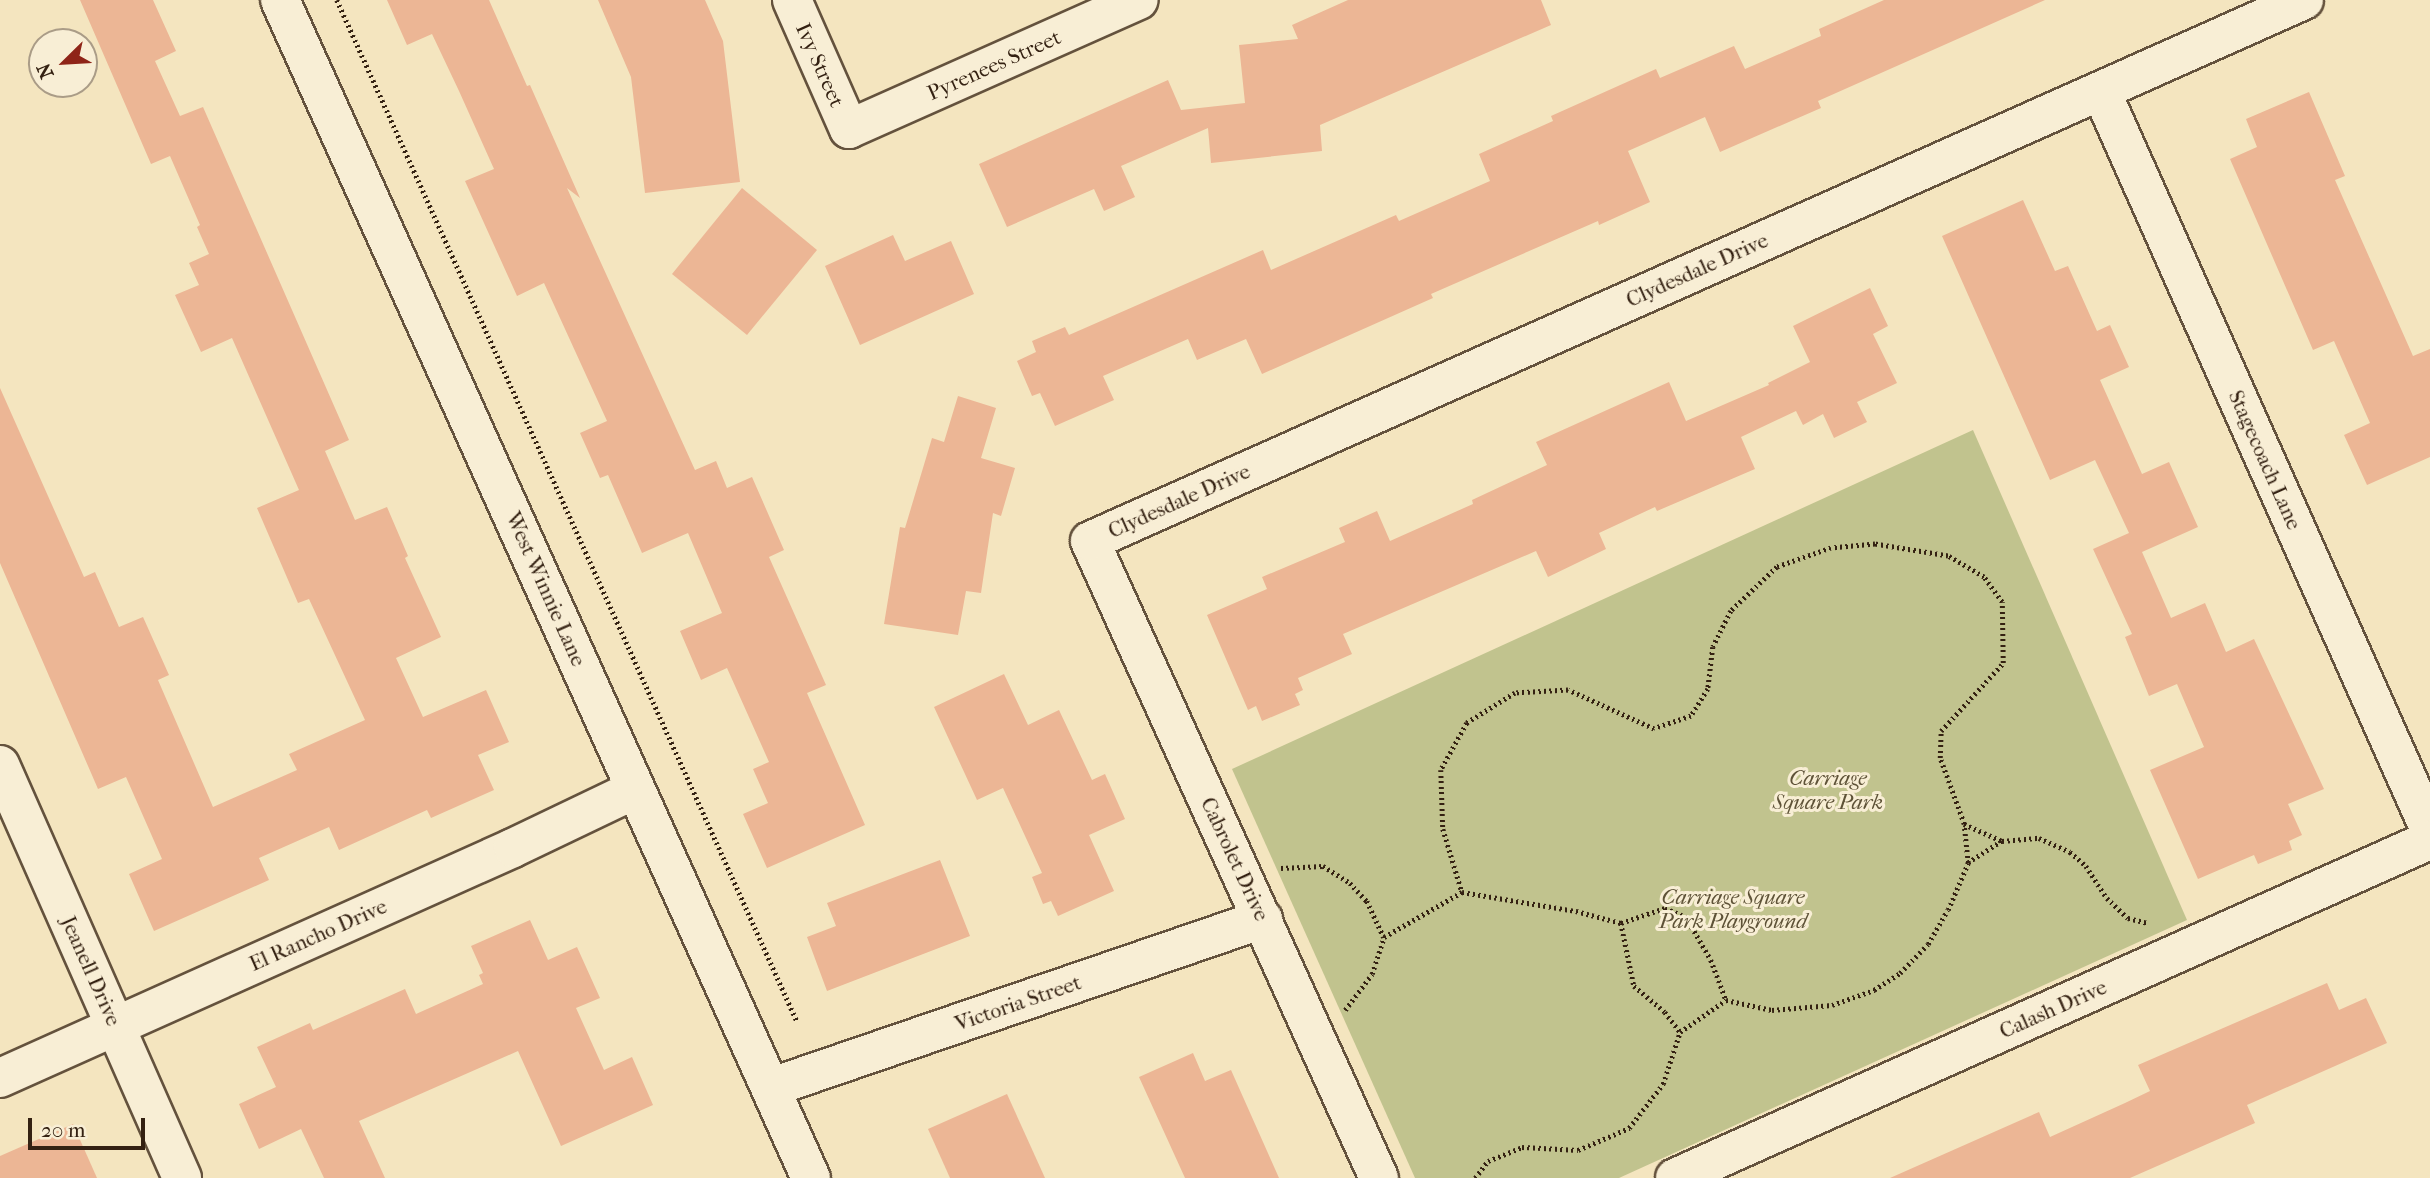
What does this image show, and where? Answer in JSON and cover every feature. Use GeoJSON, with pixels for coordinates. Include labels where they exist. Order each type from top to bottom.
{"type":"FeatureCollection","features":[{"type":"Feature","properties":{"kind":"street","name":"West Winnie Lane"},"geometry":{"type":"LineString","coordinates":[[280,0],[811,1178]]}},
{"type":"Feature","properties":{"kind":"street","name":"Ivy Street"},"geometry":{"type":"LineString","coordinates":[[792,0],[849,129]]}},
{"type":"Feature","properties":{"kind":"street","name":"Pyrenees Street"},"geometry":{"type":"LineString","coordinates":[[849,129],[1139,0]]}},
{"type":"Feature","properties":{"kind":"street","name":"Clydesdale Drive"},"geometry":{"type":"LineString","coordinates":[[1090,541],[2304,0]]}},
{"type":"Feature","properties":{"kind":"street","name":"Stagecoach Lane"},"geometry":{"type":"LineString","coordinates":[[2101,90],[2430,830]]}},
{"type":"Feature","properties":{"kind":"street","name":"Cabrolet Drive"},"geometry":{"type":"LineString","coordinates":[[1090,541],[1378,1178]]}},
{"type":"Feature","properties":{"kind":"street","name":"Jeanell Drive"},"geometry":{"type":"LineString","coordinates":[[0,765],[182,1178]]}},
{"type":"Feature","properties":{"kind":"street","name":"El Rancho Drive"},"geometry":{"type":"LineString","coordinates":[[0,1078],[513,848],[634,790]]}},
{"type":"Feature","properties":{"kind":"street","name":"Calash Drive"},"geometry":{"type":"LineString","coordinates":[[1675,1178],[2430,840]]}},
{"type":"Feature","properties":{"kind":"street","name":"Victoria Street"},"geometry":{"type":"LineString","coordinates":[[772,1087],[1263,919]]}},
{"type":"Feature","properties":{"kind":"path"},"geometry":{"type":"LineString","coordinates":[[337,0],[776,980],[797,1021]]}},
{"type":"Feature","properties":{"kind":"path"},"geometry":{"type":"LineString","coordinates":[[1462,891],[1443,829],[1441,770],[1467,723],[1515,693],[1568,690],[1654,729],[1691,716],[1708,689],[1713,647],[1731,611],[1777,568],[1831,548],[1875,544],[1948,556],[1984,577],[2001,601],[2003,663],[1941,731],[1940,758],[1964,824],[1968,863],[1948,910],[1928,944],[1900,973],[1874,990],[1832,1005],[1772,1010],[1726,1000],[1680,1032],[1663,1084],[1629,1128],[1578,1150],[1522,1147],[1488,1161],[1475,1178]]}},
{"type":"Feature","properties":{"kind":"path"},"geometry":{"type":"LineString","coordinates":[[1964,824],[2002,841]]}},
{"type":"Feature","properties":{"kind":"path"},"geometry":{"type":"LineString","coordinates":[[1968,863],[2002,841],[2039,838],[2070,852],[2086,866],[2107,898],[2127,918],[2159,925]]}},
{"type":"Feature","properties":{"kind":"path"},"geometry":{"type":"LineString","coordinates":[[1277,868],[1323,866],[1350,883],[1367,901],[1384,937]]}},
{"type":"Feature","properties":{"kind":"path"},"geometry":{"type":"LineString","coordinates":[[1342,1015],[1372,974],[1384,937],[1462,891],[1576,911],[1621,923],[1665,908],[1686,917],[1711,960],[1726,1000]]}},
{"type":"Feature","properties":{"kind":"path"},"geometry":{"type":"LineString","coordinates":[[1621,923],[1634,986],[1665,1012],[1680,1032]]}},
{"type":"Feature","properties":{"kind":"green space","name":"Carriage Square Park"},"geometry":{"type":"Polygon","coordinates":[[[1973,430],[2187,920],[1619,1178],[1415,1178],[1232,769],[1973,430]]]}},
{"type":"Feature","properties":{"kind":"building"},"geometry":{"type":"Polygon","coordinates":[[[80,0],[153,0],[176,51],[155,61],[180,116],[203,107],[349,440],[325,451],[355,520],[387,507],[408,556],[405,558],[441,637],[396,658],[423,717],[486,690],[509,742],[478,755],[494,790],[431,818],[427,810],[339,850],[329,827],[259,858],[269,880],[154,931],[129,874],[162,859],[126,777],[98,789],[0,563],[0,388],[84,577],[95,572],[119,627],[143,617],[169,675],[158,680],[213,807],[297,770],[289,754],[365,720],[309,599],[298,603],[257,508],[299,490],[232,338],[201,352],[175,295],[199,285],[189,263],[209,254],[197,227],[200,225],[170,156],[151,164],[98,42],[98,28],[92,28],[80,0]]]}},
{"type":"Feature","properties":{"kind":"building"},"geometry":{"type":"Polygon","coordinates":[[[387,0],[489,0],[580,198],[567,188],[695,470],[716,461],[727,488],[752,477],[784,550],[769,557],[826,685],[807,693],[865,825],[767,868],[743,814],[768,803],[753,769],[769,762],[727,668],[701,680],[680,631],[722,613],[688,533],[642,553],[608,475],[600,478],[580,433],[607,421],[544,283],[517,296],[465,181],[494,169],[459,91],[432,34],[407,45],[387,0]]]}},
{"type":"Feature","properties":{"kind":"building"},"geometry":{"type":"Polygon","coordinates":[[[598,0],[705,0],[723,41],[740,182],[645,193],[631,77],[598,0]]]}},
{"type":"Feature","properties":{"kind":"building"},"geometry":{"type":"Polygon","coordinates":[[[1348,0],[1541,0],[1551,25],[1320,125],[1322,151],[1211,163],[1208,128],[1121,166],[1135,197],[1104,211],[1094,189],[1007,227],[979,164],[1168,80],[1181,110],[1245,103],[1239,45],[1298,39],[1292,25],[1348,0]]]}},
{"type":"Feature","properties":{"kind":"building"},"geometry":{"type":"Polygon","coordinates":[[[1884,0],[2045,0],[1818,101],[1821,108],[1720,152],[1705,117],[1628,151],[1650,202],[1599,225],[1598,221],[1431,294],[1433,298],[1262,374],[1246,339],[1197,360],[1188,339],[1103,376],[1114,400],[1055,426],[1040,393],[1032,396],[1017,361],[1036,352],[1032,341],[1065,327],[1069,335],[1263,250],[1271,270],[1396,215],[1399,221],[1490,181],[1479,154],[1553,121],[1551,116],[1656,69],[1660,78],[1734,46],[1745,69],[1821,36],[1819,29],[1884,0]]]}},
{"type":"Feature","properties":{"kind":"building"},"geometry":{"type":"Polygon","coordinates":[[[2309,92],[2345,176],[2335,180],[2413,356],[2430,349],[2430,457],[2367,485],[2344,435],[2370,423],[2334,341],[2313,350],[2230,159],[2257,147],[2246,119],[2309,92]]]}},
{"type":"Feature","properties":{"kind":"building"},"geometry":{"type":"Polygon","coordinates":[[[742,188],[817,250],[747,335],[672,274],[742,188]]]}},
{"type":"Feature","properties":{"kind":"building"},"geometry":{"type":"Polygon","coordinates":[[[2023,200],[2055,271],[2068,266],[2097,331],[2110,325],[2129,367],[2100,380],[2142,474],[2169,462],[2198,527],[2142,552],[2171,618],[2205,603],[2226,652],[2254,639],[2324,789],[2288,804],[2302,835],[2289,841],[2292,850],[2258,864],[2254,855],[2198,879],[2150,770],[2204,747],[2177,684],[2149,696],[2125,637],[2132,634],[2093,549],[2129,533],[2095,460],[2050,480],[1942,236],[2023,200]]]}},
{"type":"Feature","properties":{"kind":"building"},"geometry":{"type":"Polygon","coordinates":[[[893,235],[905,261],[951,241],[974,294],[860,345],[825,266],[893,235]]]}},
{"type":"Feature","properties":{"kind":"building"},"geometry":{"type":"Polygon","coordinates":[[[1870,288],[1888,326],[1873,334],[1897,383],[1857,402],[1867,422],[1834,438],[1823,414],[1803,425],[1796,411],[1741,437],[1755,469],[1657,511],[1655,507],[1599,533],[1606,549],[1548,577],[1536,551],[1343,634],[1352,654],[1298,678],[1303,690],[1295,694],[1300,705],[1262,721],[1256,706],[1248,710],[1207,615],[1267,589],[1262,577],[1345,542],[1339,528],[1377,511],[1390,541],[1473,504],[1472,500],[1547,465],[1536,442],[1669,382],[1686,421],[1769,385],[1768,383],[1810,362],[1793,326],[1870,288]]]}},
{"type":"Feature","properties":{"kind":"building"},"geometry":{"type":"Polygon","coordinates":[[[958,396],[996,408],[981,458],[1015,468],[1001,516],[993,513],[981,593],[966,591],[958,635],[884,624],[900,527],[905,528],[932,438],[944,442],[958,396]]]}},
{"type":"Feature","properties":{"kind":"building"},"geometry":{"type":"Polygon","coordinates":[[[1004,674],[1028,725],[1059,710],[1092,780],[1105,774],[1125,819],[1089,835],[1114,891],[1058,916],[1051,901],[1043,904],[1032,877],[1042,873],[1003,788],[977,800],[934,707],[1004,674]]]}},
{"type":"Feature","properties":{"kind":"building"},"geometry":{"type":"Polygon","coordinates":[[[940,860],[970,936],[827,991],[807,937],[836,926],[827,903],[940,860]]]}},
{"type":"Feature","properties":{"kind":"building"},"geometry":{"type":"Polygon","coordinates":[[[530,920],[548,960],[577,947],[600,998],[576,1008],[604,1070],[632,1057],[653,1105],[561,1146],[518,1051],[359,1121],[385,1178],[324,1178],[301,1129],[259,1149],[239,1104],[276,1087],[257,1047],[310,1023],[313,1030],[405,989],[416,1014],[483,984],[479,975],[483,973],[471,946],[530,920]]]}},
{"type":"Feature","properties":{"kind":"building"},"geometry":{"type":"Polygon","coordinates":[[[2327,983],[2339,1010],[2366,998],[2387,1043],[2247,1105],[2255,1123],[2130,1178],[1890,1178],[2039,1112],[2050,1137],[2150,1091],[2138,1065],[2327,983]]]}},
{"type":"Feature","properties":{"kind":"building"},"geometry":{"type":"Polygon","coordinates":[[[1193,1053],[1205,1081],[1231,1070],[1279,1178],[1185,1178],[1139,1077],[1193,1053]]]}},
{"type":"Feature","properties":{"kind":"building"},"geometry":{"type":"Polygon","coordinates":[[[1007,1094],[1045,1178],[950,1178],[928,1129],[1007,1094]]]}},
{"type":"Feature","properties":{"kind":"building"},"geometry":{"type":"Polygon","coordinates":[[[73,1124],[97,1178],[0,1178],[0,1156],[73,1124]]]}},
{"type":"Feature","properties":{"kind":"park label","name":"Carriage Square Park Playground"},"geometry":{"type":"Point","coordinates":[1733,909]}}]}
